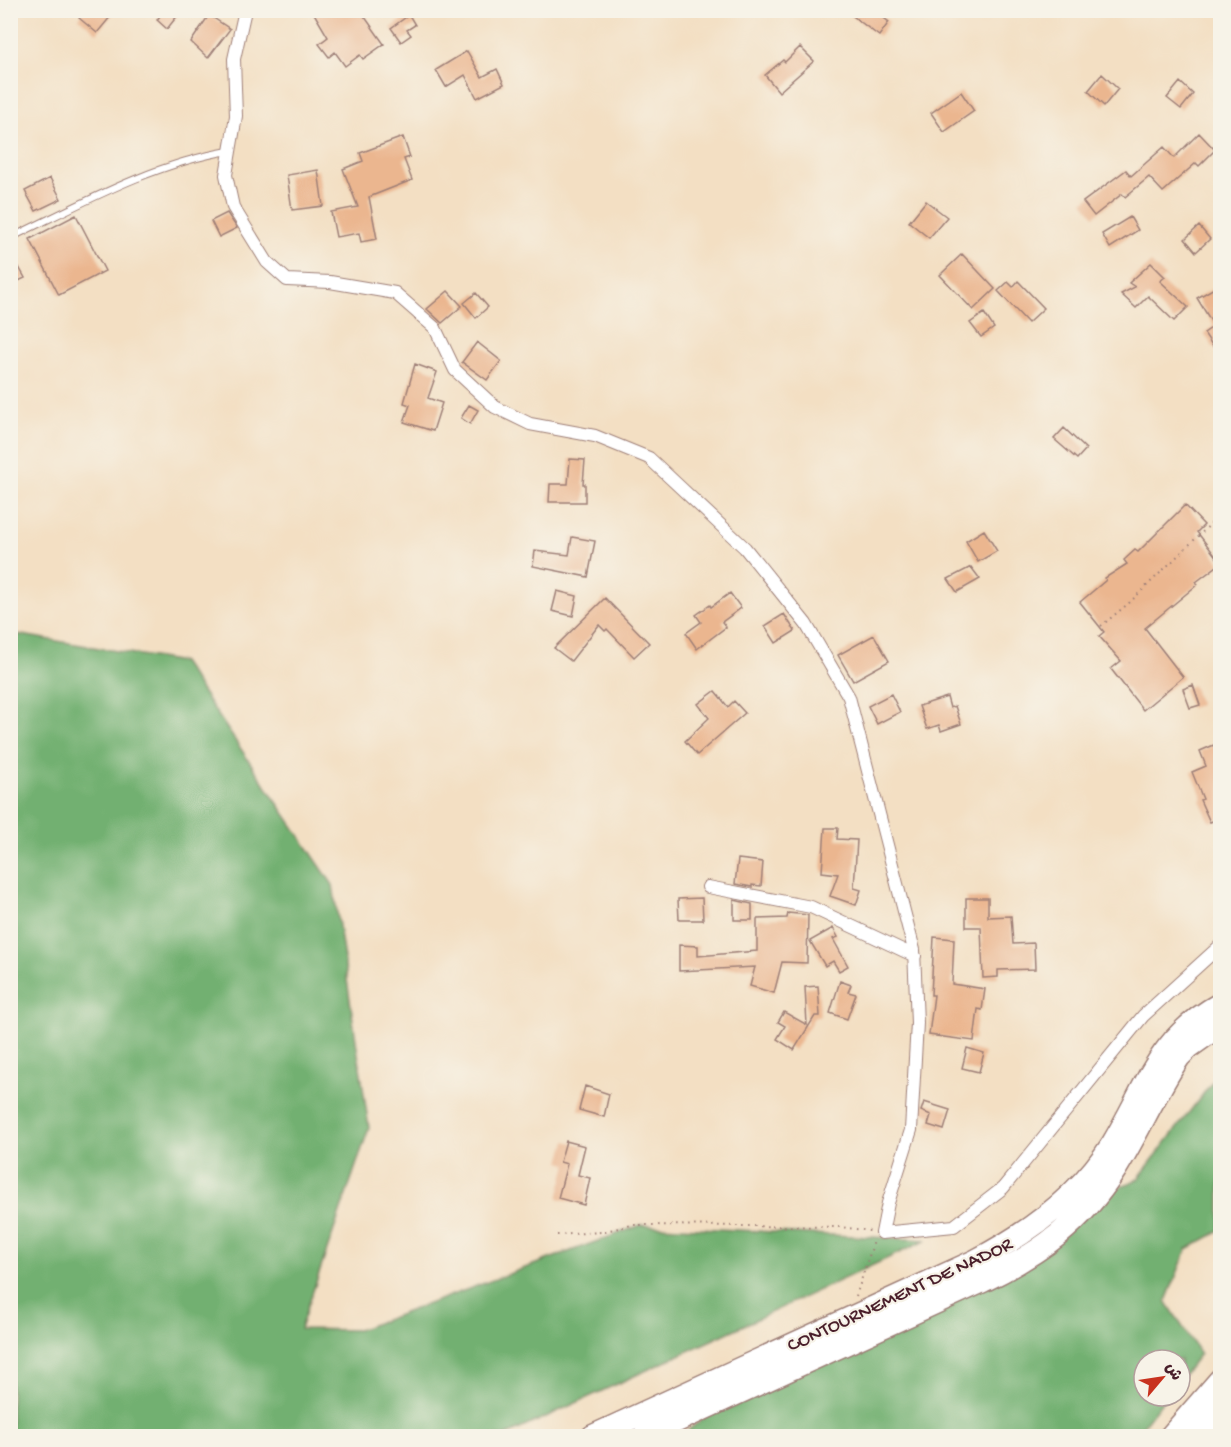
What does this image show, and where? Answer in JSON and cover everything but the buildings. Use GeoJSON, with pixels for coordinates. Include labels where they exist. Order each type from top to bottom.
{"type":"FeatureCollection","features":[{"type":"Feature","properties":{"kind":"highway","name":"CONTOURNEMENT DE NADOR"},"geometry":{"type":"LineString","coordinates":[[593,1437],[999,1248],[1037,1224],[1090,1173],[1112,1144],[1157,1060],[1178,1035],[1203,1014],[1221,1004]]}},
{"type":"Feature","properties":{"kind":"highway","name":"CONTOURNEMENT DE NADOR"},"geometry":{"type":"LineString","coordinates":[[644,1437],[983,1281],[1051,1242],[1078,1216],[1115,1170],[1179,1057],[1221,1024]]}},
{"type":"Feature","properties":{"kind":"highway"},"geometry":{"type":"LineString","coordinates":[[740,1368],[750,1389]]}},
{"type":"Feature","properties":{"kind":"highway"},"geometry":{"type":"LineString","coordinates":[[1172,1437],[1221,1380]]}},
{"type":"Feature","properties":{"kind":"highway"},"geometry":{"type":"LineString","coordinates":[[1198,1437],[1221,1411]]}},
{"type":"Feature","properties":{"kind":"street"},"geometry":{"type":"LineString","coordinates":[[245,10],[234,59],[236,116],[226,175],[233,207],[267,262],[286,280],[330,282],[395,293],[435,328],[455,370],[495,407],[530,424],[595,436],[649,458],[745,548],[806,624],[849,697],[915,956],[917,1023],[911,1130],[879,1233],[954,1226],[1003,1188],[1143,1016],[1221,946]]}},
{"type":"Feature","properties":{"kind":"street"},"geometry":{"type":"LineString","coordinates":[[708,887],[811,907],[915,956]]}},
{"type":"Feature","properties":{"kind":"lane"},"geometry":{"type":"LineString","coordinates":[[10,238],[123,184],[197,157],[230,151]]}},
{"type":"Feature","properties":{"kind":"path"},"geometry":{"type":"LineString","coordinates":[[1101,626],[1129,603],[1221,515]]}},
{"type":"Feature","properties":{"kind":"path"},"geometry":{"type":"LineString","coordinates":[[1212,523],[1221,525]]}},
{"type":"Feature","properties":{"kind":"path"},"geometry":{"type":"LineString","coordinates":[[557,1235],[601,1232],[632,1225],[841,1227],[879,1233],[856,1293],[864,1312]]}},
{"type":"Feature","properties":{"kind":"green space"},"geometry":{"type":"Polygon","coordinates":[[[10,633],[182,662],[333,885],[369,1128],[300,1329],[358,1330],[641,1225],[927,1240],[505,1436],[11,1436],[10,633]]]}},
{"type":"Feature","properties":{"kind":"green space"},"geometry":{"type":"Polygon","coordinates":[[[1220,1072],[1220,1231],[1187,1249],[1166,1301],[1200,1354],[1192,1364],[1192,1348],[1132,1348],[1132,1408],[1157,1408],[1135,1436],[681,1436],[740,1389],[1049,1220],[1138,1179],[1220,1072]]]}}]}
